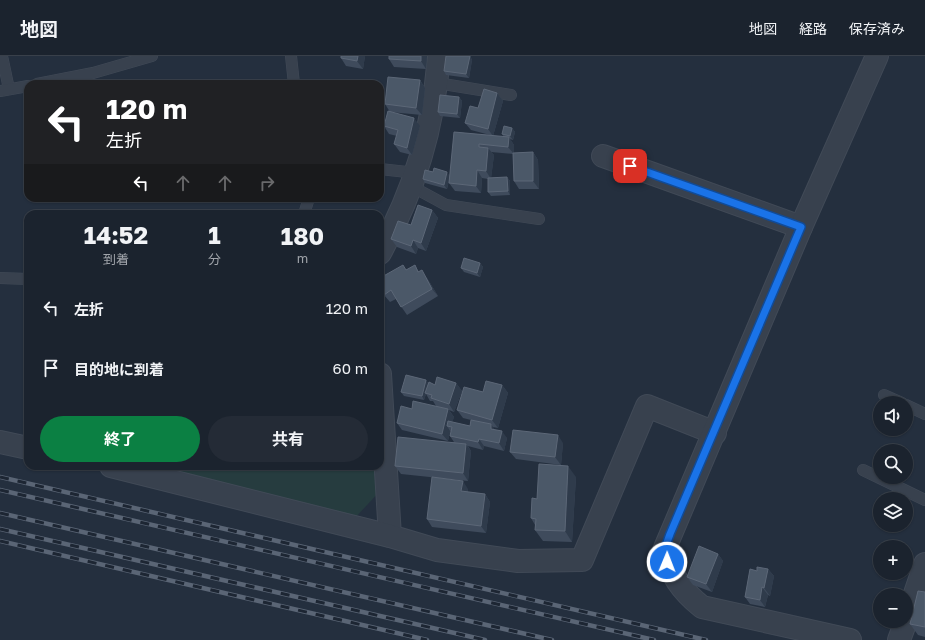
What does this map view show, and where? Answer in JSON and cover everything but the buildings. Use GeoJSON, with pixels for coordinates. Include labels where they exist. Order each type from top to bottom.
{"type":"FeatureCollection","features":[{"type":"Feature","properties":{"kind":"street"},"geometry":{"type":"LineString","coordinates":[[384,246],[397,222],[429,132],[439,56]]}},
{"type":"Feature","properties":{"kind":"street"},"geometry":{"type":"LineString","coordinates":[[850,640],[702,607],[686,594],[674,577],[667,562],[665,548],[715,434],[801,227],[877,56]]}},
{"type":"Feature","properties":{"kind":"street"},"geometry":{"type":"LineString","coordinates":[[603,156],[801,227]]}},
{"type":"Feature","properties":{"kind":"street"},"geometry":{"type":"LineString","coordinates":[[133,470],[390,536],[437,550],[518,561],[582,560],[647,406],[715,434]]}},
{"type":"Feature","properties":{"kind":"street"},"geometry":{"type":"LineString","coordinates":[[0,442],[24,447]]}},
{"type":"Feature","properties":{"kind":"street"},"geometry":{"type":"LineString","coordinates":[[384,447],[390,536]]}},
{"type":"Feature","properties":{"kind":"street"},"geometry":{"type":"LineString","coordinates":[[913,599],[925,564]]}},
{"type":"Feature","properties":{"kind":"street"},"geometry":{"type":"LineString","coordinates":[[899,640],[903,628]]}},
{"type":"Feature","properties":{"kind":"lane"},"geometry":{"type":"LineString","coordinates":[[2,56],[4,90],[24,87]]}},
{"type":"Feature","properties":{"kind":"lane"},"geometry":{"type":"LineString","coordinates":[[57,80],[93,73],[152,56]]}},
{"type":"Feature","properties":{"kind":"lane"},"geometry":{"type":"LineString","coordinates":[[291,56],[294,80]]}},
{"type":"Feature","properties":{"kind":"lane"},"geometry":{"type":"LineString","coordinates":[[436,83],[511,95]]}},
{"type":"Feature","properties":{"kind":"lane"},"geometry":{"type":"LineString","coordinates":[[384,170],[413,180],[446,205],[539,219]]}},
{"type":"Feature","properties":{"kind":"lane"},"geometry":{"type":"LineString","coordinates":[[0,278],[24,279]]}},
{"type":"Feature","properties":{"kind":"lane"},"geometry":{"type":"LineString","coordinates":[[913,408],[925,414]]}},
{"type":"Feature","properties":{"kind":"lane"},"geometry":{"type":"LineString","coordinates":[[863,470],[925,500]]}},
{"type":"Feature","properties":{"kind":"green space"},"geometry":{"type":"Polygon","coordinates":[[[163,470],[380,470],[382,489],[354,519],[163,470]]]}},
{"type":"Feature","properties":{"kind":"railway"},"geometry":{"type":"LineString","coordinates":[[0,477],[706,640]]}},
{"type":"Feature","properties":{"kind":"railway"},"geometry":{"type":"LineString","coordinates":[[0,490],[654,640]]}},
{"type":"Feature","properties":{"kind":"railway"},"geometry":{"type":"LineString","coordinates":[[0,513],[552,640]]}},
{"type":"Feature","properties":{"kind":"railway"},"geometry":{"type":"LineString","coordinates":[[0,529],[485,640]]}},
{"type":"Feature","properties":{"kind":"railway"},"geometry":{"type":"LineString","coordinates":[[0,541],[427,640]]}},
{"type":"Feature","properties":{"kind":"route"},"geometry":{"type":"LineString","coordinates":[[630,166],[801,227],[715,434],[670,534],[665,548],[667,562]]}}]}
